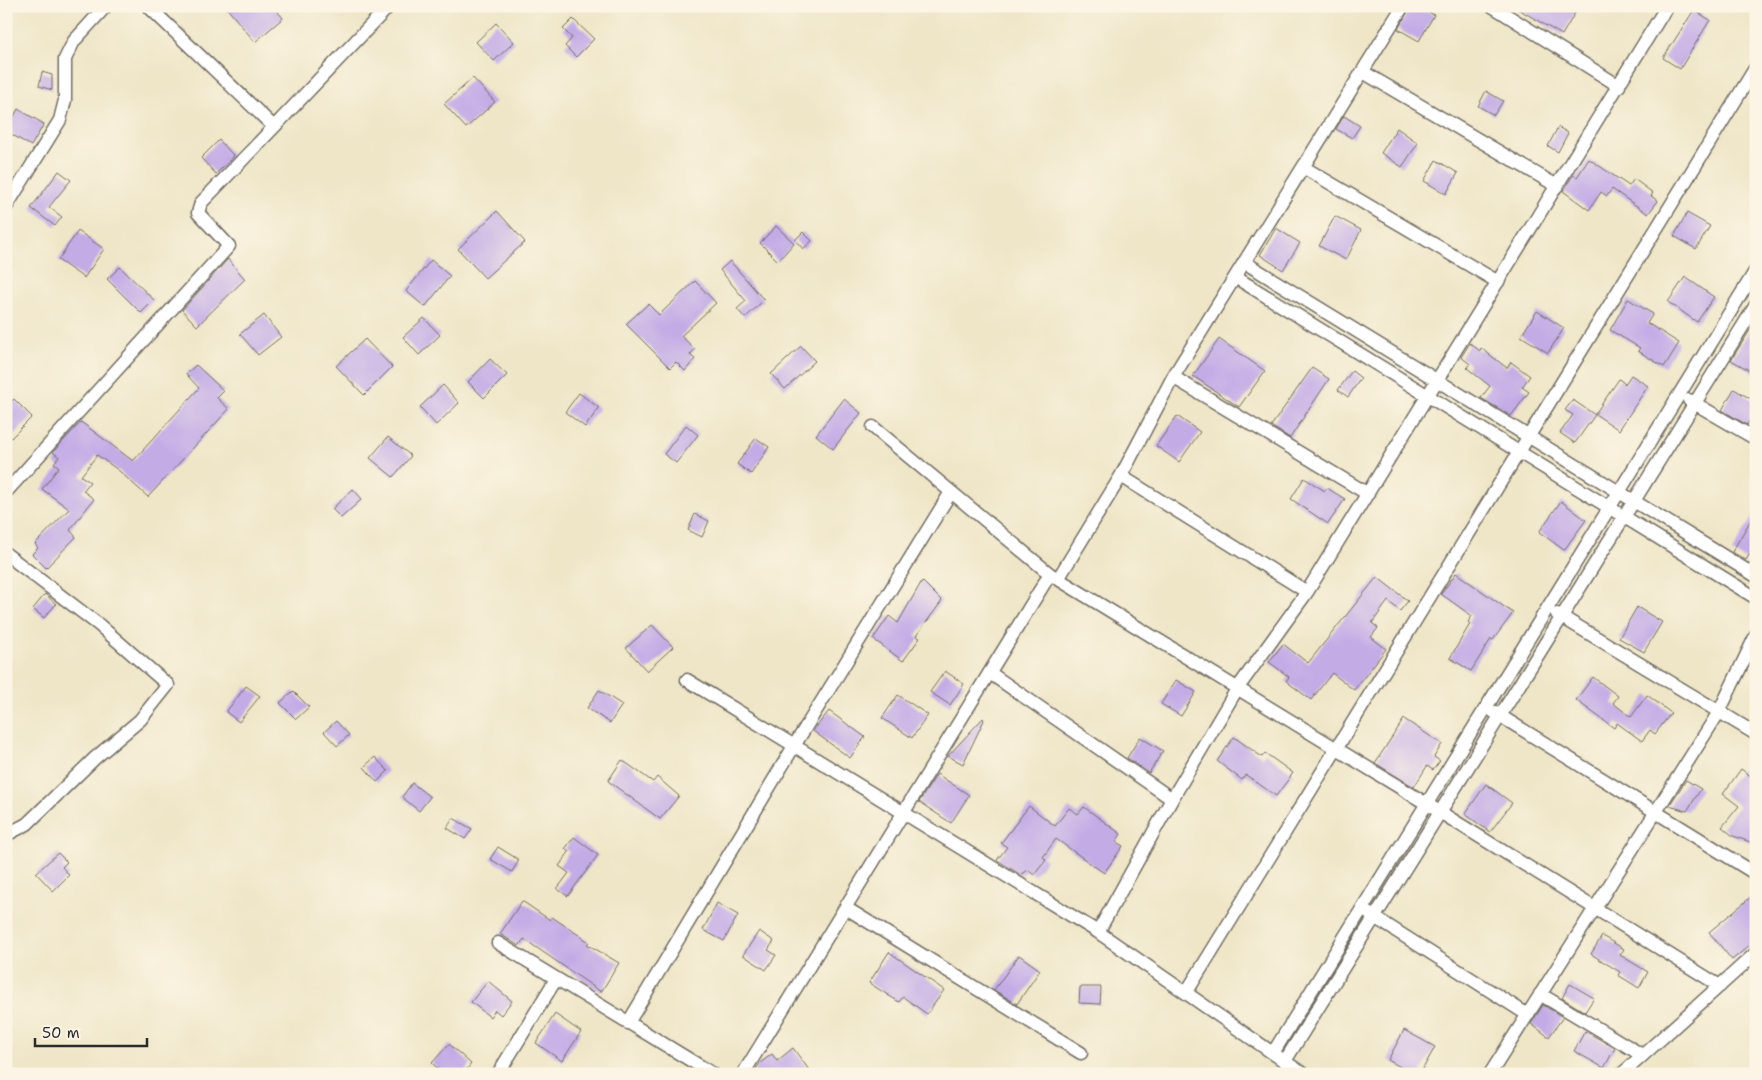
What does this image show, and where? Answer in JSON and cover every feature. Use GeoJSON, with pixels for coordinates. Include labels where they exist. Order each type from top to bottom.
{"type":"FeatureCollection","features":[{"type":"Feature","properties":{"kind":"street"},"geometry":{"type":"LineString","coordinates":[[6,207],[60,120],[65,100],[65,59],[74,41],[106,6]]}},
{"type":"Feature","properties":{"kind":"street"},"geometry":{"type":"LineString","coordinates":[[148,6],[274,127]]}},
{"type":"Feature","properties":{"kind":"street"},"geometry":{"type":"LineString","coordinates":[[6,492],[229,246],[198,213],[201,203],[389,6]]}},
{"type":"Feature","properties":{"kind":"street"},"geometry":{"type":"LineString","coordinates":[[744,1074],[990,673],[1121,476],[1173,377],[1403,6]]}},
{"type":"Feature","properties":{"kind":"street"},"geometry":{"type":"LineString","coordinates":[[1492,6],[1618,86]]}},
{"type":"Feature","properties":{"kind":"street"},"geometry":{"type":"LineString","coordinates":[[1098,932],[1172,799],[1237,689],[1307,592],[1667,6]]}},
{"type":"Feature","properties":{"kind":"street"},"geometry":{"type":"LineString","coordinates":[[1186,993],[1335,748],[1756,67]]}},
{"type":"Feature","properties":{"kind":"street"},"geometry":{"type":"LineString","coordinates":[[1363,72],[1557,186]]}},
{"type":"Feature","properties":{"kind":"street"},"geometry":{"type":"LineString","coordinates":[[1303,167],[1498,282]]}},
{"type":"Feature","properties":{"kind":"street"},"geometry":{"type":"LineString","coordinates":[[1244,262],[1756,576]]}},
{"type":"Feature","properties":{"kind":"street"},"geometry":{"type":"LineString","coordinates":[[1273,1053],[1756,270]]}},
{"type":"Feature","properties":{"kind":"street"},"geometry":{"type":"LineString","coordinates":[[1234,278],[1756,598]]}},
{"type":"Feature","properties":{"kind":"street"},"geometry":{"type":"LineString","coordinates":[[1285,1061],[1756,305],[1740,295]]}},
{"type":"Feature","properties":{"kind":"street"},"geometry":{"type":"LineString","coordinates":[[1173,377],[1368,494]]}},
{"type":"Feature","properties":{"kind":"street"},"geometry":{"type":"LineString","coordinates":[[1679,395],[1756,439]]}},
{"type":"Feature","properties":{"kind":"street"},"geometry":{"type":"LineString","coordinates":[[873,427],[1054,577],[1427,804],[1720,986]]}},
{"type":"Feature","properties":{"kind":"street"},"geometry":{"type":"LineString","coordinates":[[1121,476],[1307,592]]}},
{"type":"Feature","properties":{"kind":"street"},"geometry":{"type":"LineString","coordinates":[[628,1023],[794,746],[952,492]]}},
{"type":"Feature","properties":{"kind":"street"},"geometry":{"type":"LineString","coordinates":[[6,554],[99,625],[168,685],[140,720],[95,758],[27,824],[6,835]]}},
{"type":"Feature","properties":{"kind":"street"},"geometry":{"type":"LineString","coordinates":[[1548,608],[1756,734]]}},
{"type":"Feature","properties":{"kind":"street"},"geometry":{"type":"LineString","coordinates":[[1490,1074],[1719,712],[1756,635]]}},
{"type":"Feature","properties":{"kind":"street"},"geometry":{"type":"LineString","coordinates":[[990,673],[1172,799]]}},
{"type":"Feature","properties":{"kind":"street"},"geometry":{"type":"LineString","coordinates":[[687,680],[1098,932],[1303,1074]]}},
{"type":"Feature","properties":{"kind":"street"},"geometry":{"type":"LineString","coordinates":[[1486,707],[1756,874]]}},
{"type":"Feature","properties":{"kind":"street"},"geometry":{"type":"LineString","coordinates":[[846,908],[1081,1053]]}},
{"type":"Feature","properties":{"kind":"street"},"geometry":{"type":"LineString","coordinates":[[1362,909],[1528,1015]]}},
{"type":"Feature","properties":{"kind":"street"},"geometry":{"type":"LineString","coordinates":[[498,943],[713,1074]]}},
{"type":"Feature","properties":{"kind":"street"},"geometry":{"type":"LineString","coordinates":[[1622,1074],[1756,953]]}},
{"type":"Feature","properties":{"kind":"street"},"geometry":{"type":"LineString","coordinates":[[498,1074],[556,979]]}},
{"type":"Feature","properties":{"kind":"street"},"geometry":{"type":"LineString","coordinates":[[1540,994],[1642,1055]]}},
{"type":"Feature","properties":{"kind":"building"},"geometry":{"type":"Polygon","coordinates":[[[225,6],[273,6],[283,18],[255,42],[225,6]]]}},
{"type":"Feature","properties":{"kind":"building"},"geometry":{"type":"Polygon","coordinates":[[[1411,6],[1419,6],[1434,15],[1419,41],[1398,29],[1411,6]]]}},
{"type":"Feature","properties":{"kind":"building"},"geometry":{"type":"Polygon","coordinates":[[[1513,6],[1579,6],[1562,35],[1513,6]]]}},
{"type":"Feature","properties":{"kind":"building"},"geometry":{"type":"Polygon","coordinates":[[[1694,10],[1710,20],[1680,69],[1663,58],[1694,10]]]}},
{"type":"Feature","properties":{"kind":"building"},"geometry":{"type":"Polygon","coordinates":[[[573,19],[594,39],[576,57],[565,46],[572,38],[563,29],[573,19]]]}},
{"type":"Feature","properties":{"kind":"building"},"geometry":{"type":"Polygon","coordinates":[[[496,23],[514,42],[494,61],[476,42],[496,23]]]}},
{"type":"Feature","properties":{"kind":"building"},"geometry":{"type":"Polygon","coordinates":[[[42,72],[52,75],[52,90],[39,86],[42,72]]]}},
{"type":"Feature","properties":{"kind":"building"},"geometry":{"type":"Polygon","coordinates":[[[473,78],[495,102],[466,128],[444,104],[473,78]]]}},
{"type":"Feature","properties":{"kind":"building"},"geometry":{"type":"Polygon","coordinates":[[[1486,91],[1503,101],[1494,115],[1478,106],[1486,91]]]}},
{"type":"Feature","properties":{"kind":"building"},"geometry":{"type":"Polygon","coordinates":[[[18,109],[44,124],[31,146],[6,131],[18,109]]]}},
{"type":"Feature","properties":{"kind":"building"},"geometry":{"type":"Polygon","coordinates":[[[1344,116],[1360,126],[1352,138],[1336,129],[1344,116]]]}},
{"type":"Feature","properties":{"kind":"building"},"geometry":{"type":"Polygon","coordinates":[[[1558,127],[1568,133],[1558,152],[1548,146],[1558,127]]]}},
{"type":"Feature","properties":{"kind":"building"},"geometry":{"type":"Polygon","coordinates":[[[1397,128],[1418,143],[1402,167],[1381,153],[1397,128]]]}},
{"type":"Feature","properties":{"kind":"building"},"geometry":{"type":"Polygon","coordinates":[[[219,140],[234,156],[216,174],[201,158],[219,140]]]}},
{"type":"Feature","properties":{"kind":"building"},"geometry":{"type":"Polygon","coordinates":[[[1589,159],[1629,186],[1634,179],[1653,193],[1651,196],[1658,201],[1648,214],[1612,189],[1607,196],[1601,192],[1589,210],[1563,191],[1573,175],[1577,177],[1589,159]]]}},
{"type":"Feature","properties":{"kind":"building"},"geometry":{"type":"Polygon","coordinates":[[[1436,160],[1458,173],[1446,194],[1424,181],[1436,160]]]}},
{"type":"Feature","properties":{"kind":"building"},"geometry":{"type":"Polygon","coordinates":[[[59,171],[71,180],[49,207],[62,217],[55,226],[31,208],[59,171]]]}},
{"type":"Feature","properties":{"kind":"building"},"geometry":{"type":"Polygon","coordinates":[[[497,211],[525,242],[485,278],[458,249],[497,211]]]}},
{"type":"Feature","properties":{"kind":"building"},"geometry":{"type":"Polygon","coordinates":[[[1687,213],[1710,226],[1696,249],[1674,236],[1687,213]]]}},
{"type":"Feature","properties":{"kind":"building"},"geometry":{"type":"Polygon","coordinates":[[[1335,216],[1361,230],[1346,260],[1319,246],[1335,216]]]}},
{"type":"Feature","properties":{"kind":"building"},"geometry":{"type":"Polygon","coordinates":[[[776,226],[794,243],[778,261],[760,243],[776,226]]]}},
{"type":"Feature","properties":{"kind":"building"},"geometry":{"type":"Polygon","coordinates":[[[1276,228],[1300,243],[1283,270],[1260,255],[1276,228]]]}},
{"type":"Feature","properties":{"kind":"building"},"geometry":{"type":"Polygon","coordinates":[[[78,231],[104,249],[84,278],[58,260],[78,231]]]}},
{"type":"Feature","properties":{"kind":"building"},"geometry":{"type":"Polygon","coordinates":[[[803,232],[812,241],[803,249],[795,240],[803,232]]]}},
{"type":"Feature","properties":{"kind":"building"},"geometry":{"type":"Polygon","coordinates":[[[228,259],[245,279],[197,326],[182,310],[228,259]]]}},
{"type":"Feature","properties":{"kind":"building"},"geometry":{"type":"Polygon","coordinates":[[[431,260],[450,276],[425,307],[406,291],[431,260]]]}},
{"type":"Feature","properties":{"kind":"building"},"geometry":{"type":"Polygon","coordinates":[[[730,261],[764,300],[745,318],[737,309],[746,301],[720,270],[730,261]]]}},
{"type":"Feature","properties":{"kind":"building"},"geometry":{"type":"Polygon","coordinates":[[[120,267],[154,300],[141,313],[107,279],[120,267]]]}},
{"type":"Feature","properties":{"kind":"building"},"geometry":{"type":"Polygon","coordinates":[[[1685,277],[1714,297],[1697,322],[1668,302],[1685,277]]]}},
{"type":"Feature","properties":{"kind":"building"},"geometry":{"type":"Polygon","coordinates":[[[695,281],[716,303],[681,336],[695,349],[690,355],[695,359],[685,371],[676,362],[670,368],[626,324],[648,304],[659,315],[695,281]]]}},
{"type":"Feature","properties":{"kind":"building"},"geometry":{"type":"Polygon","coordinates":[[[1628,299],[1653,314],[1647,323],[1679,343],[1664,367],[1638,351],[1640,348],[1610,330],[1628,299]]]}},
{"type":"Feature","properties":{"kind":"building"},"geometry":{"type":"Polygon","coordinates":[[[1537,311],[1564,328],[1548,353],[1521,336],[1537,311]]]}},
{"type":"Feature","properties":{"kind":"building"},"geometry":{"type":"Polygon","coordinates":[[[264,315],[281,337],[258,355],[240,334],[264,315]]]}},
{"type":"Feature","properties":{"kind":"building"},"geometry":{"type":"Polygon","coordinates":[[[424,318],[440,335],[419,355],[403,337],[424,318]]]}},
{"type":"Feature","properties":{"kind":"building"},"geometry":{"type":"Polygon","coordinates":[[[1756,321],[1756,374],[1731,360],[1756,321]]]}},
{"type":"Feature","properties":{"kind":"building"},"geometry":{"type":"Polygon","coordinates":[[[365,339],[392,367],[364,395],[336,366],[365,339]]]}},
{"type":"Feature","properties":{"kind":"building"},"geometry":{"type":"Polygon","coordinates":[[[1219,339],[1265,371],[1239,407],[1193,376],[1219,339]]]}},
{"type":"Feature","properties":{"kind":"building"},"geometry":{"type":"Polygon","coordinates":[[[1470,343],[1480,351],[1481,348],[1507,368],[1511,362],[1530,376],[1522,387],[1529,392],[1511,416],[1481,398],[1490,386],[1467,368],[1470,364],[1461,357],[1470,343]]]}},
{"type":"Feature","properties":{"kind":"building"},"geometry":{"type":"Polygon","coordinates":[[[801,346],[815,361],[785,389],[771,374],[801,346]]]}},
{"type":"Feature","properties":{"kind":"building"},"geometry":{"type":"Polygon","coordinates":[[[490,359],[507,375],[484,398],[468,382],[490,359]]]}},
{"type":"Feature","properties":{"kind":"building"},"geometry":{"type":"Polygon","coordinates":[[[196,365],[224,391],[217,398],[229,409],[148,497],[118,470],[97,455],[81,476],[90,482],[83,491],[94,499],[70,530],[76,537],[46,568],[32,554],[38,548],[35,544],[69,509],[42,489],[59,467],[54,463],[59,457],[53,452],[81,422],[133,461],[199,388],[186,374],[196,365]]]}},
{"type":"Feature","properties":{"kind":"building"},"geometry":{"type":"Polygon","coordinates":[[[1312,368],[1329,379],[1290,438],[1271,426],[1312,368]]]}},
{"type":"Feature","properties":{"kind":"building"},"geometry":{"type":"Polygon","coordinates":[[[1352,371],[1361,378],[1348,397],[1338,390],[1352,371]]]}},
{"type":"Feature","properties":{"kind":"building"},"geometry":{"type":"Polygon","coordinates":[[[1631,375],[1648,386],[1619,430],[1595,414],[1619,379],[1625,384],[1631,375]]]}},
{"type":"Feature","properties":{"kind":"building"},"geometry":{"type":"Polygon","coordinates":[[[443,385],[459,403],[436,425],[420,407],[443,385]]]}},
{"type":"Feature","properties":{"kind":"building"},"geometry":{"type":"Polygon","coordinates":[[[1734,389],[1756,402],[1756,410],[1747,425],[1722,410],[1734,389]]]}},
{"type":"Feature","properties":{"kind":"building"},"geometry":{"type":"Polygon","coordinates":[[[579,393],[599,408],[585,427],[565,412],[579,393]]]}},
{"type":"Feature","properties":{"kind":"building"},"geometry":{"type":"Polygon","coordinates":[[[14,399],[32,417],[6,443],[6,407],[14,399]]]}},
{"type":"Feature","properties":{"kind":"building"},"geometry":{"type":"Polygon","coordinates":[[[844,399],[861,413],[833,449],[816,435],[844,399]]]}},
{"type":"Feature","properties":{"kind":"building"},"geometry":{"type":"Polygon","coordinates":[[[1573,400],[1595,415],[1575,443],[1560,433],[1573,415],[1565,410],[1573,400]]]}},
{"type":"Feature","properties":{"kind":"building"},"geometry":{"type":"Polygon","coordinates":[[[1177,416],[1200,432],[1179,462],[1156,446],[1177,416]]]}},
{"type":"Feature","properties":{"kind":"building"},"geometry":{"type":"Polygon","coordinates":[[[686,425],[698,435],[676,463],[664,454],[686,425]]]}},
{"type":"Feature","properties":{"kind":"building"},"geometry":{"type":"Polygon","coordinates":[[[388,437],[411,456],[393,477],[370,458],[388,437]]]}},
{"type":"Feature","properties":{"kind":"building"},"geometry":{"type":"Polygon","coordinates":[[[756,438],[769,447],[751,474],[737,464],[756,438]]]}},
{"type":"Feature","properties":{"kind":"building"},"geometry":{"type":"Polygon","coordinates":[[[1304,478],[1325,491],[1327,488],[1345,499],[1328,524],[1291,499],[1304,478]]]}},
{"type":"Feature","properties":{"kind":"building"},"geometry":{"type":"Polygon","coordinates":[[[353,489],[362,499],[341,518],[332,509],[353,489]]]}},
{"type":"Feature","properties":{"kind":"building"},"geometry":{"type":"Polygon","coordinates":[[[1561,501],[1586,520],[1564,550],[1539,532],[1561,501]]]}},
{"type":"Feature","properties":{"kind":"building"},"geometry":{"type":"Polygon","coordinates":[[[1756,511],[1756,544],[1746,560],[1732,552],[1756,511]]]}},
{"type":"Feature","properties":{"kind":"building"},"geometry":{"type":"Polygon","coordinates":[[[695,514],[709,521],[702,537],[688,530],[695,514]]]}},
{"type":"Feature","properties":{"kind":"building"},"geometry":{"type":"Polygon","coordinates":[[[1456,573],[1513,613],[1493,640],[1491,639],[1471,671],[1450,658],[1470,624],[1468,622],[1472,616],[1441,594],[1456,573]]]}},
{"type":"Feature","properties":{"kind":"building"},"geometry":{"type":"Polygon","coordinates":[[[1377,577],[1408,601],[1400,611],[1388,601],[1372,623],[1378,628],[1371,637],[1386,649],[1354,690],[1332,673],[1311,700],[1286,681],[1289,677],[1269,662],[1283,644],[1308,663],[1377,577]]]}},
{"type":"Feature","properties":{"kind":"building"},"geometry":{"type":"Polygon","coordinates":[[[922,581],[942,601],[916,636],[920,638],[903,661],[873,639],[889,616],[898,623],[922,581]]]}},
{"type":"Feature","properties":{"kind":"building"},"geometry":{"type":"Polygon","coordinates":[[[45,594],[56,604],[44,618],[33,609],[45,594]]]}},
{"type":"Feature","properties":{"kind":"building"},"geometry":{"type":"Polygon","coordinates":[[[1637,607],[1662,622],[1644,652],[1619,638],[1637,607]]]}},
{"type":"Feature","properties":{"kind":"building"},"geometry":{"type":"Polygon","coordinates":[[[652,625],[673,647],[647,671],[626,648],[652,625]]]}},
{"type":"Feature","properties":{"kind":"building"},"geometry":{"type":"Polygon","coordinates":[[[945,671],[964,684],[950,705],[930,692],[945,671]]]}},
{"type":"Feature","properties":{"kind":"building"},"geometry":{"type":"Polygon","coordinates":[[[1593,677],[1618,696],[1613,703],[1631,717],[1647,695],[1671,713],[1655,734],[1650,730],[1642,741],[1617,723],[1614,728],[1576,700],[1593,677]]]}},
{"type":"Feature","properties":{"kind":"building"},"geometry":{"type":"Polygon","coordinates":[[[1176,680],[1196,692],[1181,716],[1161,704],[1176,680]]]}},
{"type":"Feature","properties":{"kind":"building"},"geometry":{"type":"Polygon","coordinates":[[[246,686],[260,696],[239,722],[226,712],[246,686]]]}},
{"type":"Feature","properties":{"kind":"building"},"geometry":{"type":"Polygon","coordinates":[[[599,690],[622,705],[610,723],[587,708],[599,690]]]}},
{"type":"Feature","properties":{"kind":"building"},"geometry":{"type":"Polygon","coordinates":[[[293,691],[309,707],[296,719],[280,703],[293,691]]]}},
{"type":"Feature","properties":{"kind":"building"},"geometry":{"type":"Polygon","coordinates":[[[898,695],[928,715],[912,738],[882,718],[898,695]]]}},
{"type":"Feature","properties":{"kind":"building"},"geometry":{"type":"Polygon","coordinates":[[[829,711],[865,737],[850,758],[813,731],[829,711]]]}},
{"type":"Feature","properties":{"kind":"building"},"geometry":{"type":"Polygon","coordinates":[[[983,718],[984,720],[963,764],[948,756],[983,718]]]}},
{"type":"Feature","properties":{"kind":"building"},"geometry":{"type":"Polygon","coordinates":[[[1404,719],[1442,744],[1434,757],[1440,761],[1433,770],[1427,766],[1414,787],[1375,763],[1404,719]]]}},
{"type":"Feature","properties":{"kind":"building"},"geometry":{"type":"Polygon","coordinates":[[[336,721],[349,735],[337,746],[324,732],[336,721]]]}},
{"type":"Feature","properties":{"kind":"building"},"geometry":{"type":"Polygon","coordinates":[[[1140,737],[1163,751],[1149,773],[1127,758],[1140,737]]]}},
{"type":"Feature","properties":{"kind":"building"},"geometry":{"type":"Polygon","coordinates":[[[1234,737],[1262,757],[1265,753],[1293,773],[1276,796],[1246,775],[1242,780],[1217,761],[1234,737]]]}},
{"type":"Feature","properties":{"kind":"building"},"geometry":{"type":"Polygon","coordinates":[[[375,757],[388,771],[377,782],[364,767],[375,757]]]}},
{"type":"Feature","properties":{"kind":"building"},"geometry":{"type":"Polygon","coordinates":[[[622,760],[653,782],[657,777],[679,796],[660,819],[608,781],[622,760]]]}},
{"type":"Feature","properties":{"kind":"building"},"geometry":{"type":"Polygon","coordinates":[[[1741,769],[1756,780],[1756,844],[1733,836],[1722,827],[1739,806],[1723,794],[1741,769]]]}},
{"type":"Feature","properties":{"kind":"building"},"geometry":{"type":"Polygon","coordinates":[[[937,774],[969,795],[951,823],[919,802],[937,774]]]}},
{"type":"Feature","properties":{"kind":"building"},"geometry":{"type":"Polygon","coordinates":[[[1686,780],[1701,789],[1687,811],[1669,806],[1686,780]]]}},
{"type":"Feature","properties":{"kind":"building"},"geometry":{"type":"Polygon","coordinates":[[[412,783],[430,797],[419,811],[402,797],[412,783]]]}},
{"type":"Feature","properties":{"kind":"building"},"geometry":{"type":"Polygon","coordinates":[[[1486,784],[1512,803],[1490,832],[1465,814],[1486,784]]]}},
{"type":"Feature","properties":{"kind":"building"},"geometry":{"type":"Polygon","coordinates":[[[1029,806],[1055,826],[1069,808],[1078,814],[1084,807],[1121,834],[1116,842],[1123,846],[1104,873],[1056,839],[1043,857],[1046,860],[1034,875],[1028,870],[1021,875],[997,860],[1007,847],[1001,843],[1029,806]]]}},
{"type":"Feature","properties":{"kind":"building"},"geometry":{"type":"Polygon","coordinates":[[[453,818],[472,829],[465,839],[447,828],[453,818]]]}},
{"type":"Feature","properties":{"kind":"building"},"geometry":{"type":"Polygon","coordinates":[[[574,837],[598,855],[568,896],[557,889],[569,873],[559,866],[569,852],[565,849],[574,837]]]}},
{"type":"Feature","properties":{"kind":"building"},"geometry":{"type":"Polygon","coordinates":[[[498,847],[519,860],[512,872],[490,859],[498,847]]]}},
{"type":"Feature","properties":{"kind":"building"},"geometry":{"type":"Polygon","coordinates":[[[58,853],[67,862],[62,867],[69,875],[53,891],[36,873],[58,853]]]}},
{"type":"Feature","properties":{"kind":"building"},"geometry":{"type":"Polygon","coordinates":[[[1751,897],[1756,903],[1756,940],[1732,960],[1709,932],[1751,897]]]}},
{"type":"Feature","properties":{"kind":"building"},"geometry":{"type":"Polygon","coordinates":[[[522,901],[550,920],[552,917],[589,942],[587,944],[619,963],[601,992],[524,939],[519,946],[500,934],[522,901]]]}},
{"type":"Feature","properties":{"kind":"building"},"geometry":{"type":"Polygon","coordinates":[[[717,903],[738,915],[724,941],[703,930],[717,903]]]}},
{"type":"Feature","properties":{"kind":"building"},"geometry":{"type":"Polygon","coordinates":[[[759,931],[774,941],[768,950],[776,955],[766,970],[743,955],[759,931]]]}},
{"type":"Feature","properties":{"kind":"building"},"geometry":{"type":"Polygon","coordinates":[[[1602,936],[1624,949],[1620,955],[1648,972],[1639,988],[1618,975],[1620,972],[1591,954],[1602,936]]]}},
{"type":"Feature","properties":{"kind":"building"},"geometry":{"type":"Polygon","coordinates":[[[889,952],[944,990],[927,1014],[903,997],[899,1002],[869,983],[889,952]]]}},
{"type":"Feature","properties":{"kind":"building"},"geometry":{"type":"Polygon","coordinates":[[[1019,955],[1040,970],[1017,1004],[994,990],[1019,955]]]}},
{"type":"Feature","properties":{"kind":"building"},"geometry":{"type":"Polygon","coordinates":[[[488,981],[512,1001],[501,1015],[495,1010],[490,1017],[471,1002],[488,981]]]}},
{"type":"Feature","properties":{"kind":"building"},"geometry":{"type":"Polygon","coordinates":[[[1570,984],[1594,998],[1585,1012],[1562,998],[1570,984]]]}},
{"type":"Feature","properties":{"kind":"building"},"geometry":{"type":"Polygon","coordinates":[[[1080,987],[1101,987],[1100,1004],[1079,1003],[1080,987]]]}},
{"type":"Feature","properties":{"kind":"building"},"geometry":{"type":"Polygon","coordinates":[[[1543,1005],[1563,1017],[1549,1037],[1531,1024],[1543,1005]]]}},
{"type":"Feature","properties":{"kind":"building"},"geometry":{"type":"Polygon","coordinates":[[[555,1014],[581,1032],[562,1061],[536,1043],[555,1014]]]}},
{"type":"Feature","properties":{"kind":"building"},"geometry":{"type":"Polygon","coordinates":[[[1404,1030],[1435,1047],[1420,1074],[1413,1074],[1388,1060],[1404,1030]]]}},
{"type":"Feature","properties":{"kind":"building"},"geometry":{"type":"Polygon","coordinates":[[[1585,1031],[1615,1048],[1604,1068],[1574,1051],[1585,1031]]]}},
{"type":"Feature","properties":{"kind":"building"},"geometry":{"type":"Polygon","coordinates":[[[449,1044],[471,1064],[463,1074],[443,1074],[432,1063],[449,1044]]]}},
{"type":"Feature","properties":{"kind":"building"},"geometry":{"type":"Polygon","coordinates":[[[793,1048],[812,1074],[753,1074],[760,1063],[772,1054],[777,1061],[793,1048]]]}}]}
